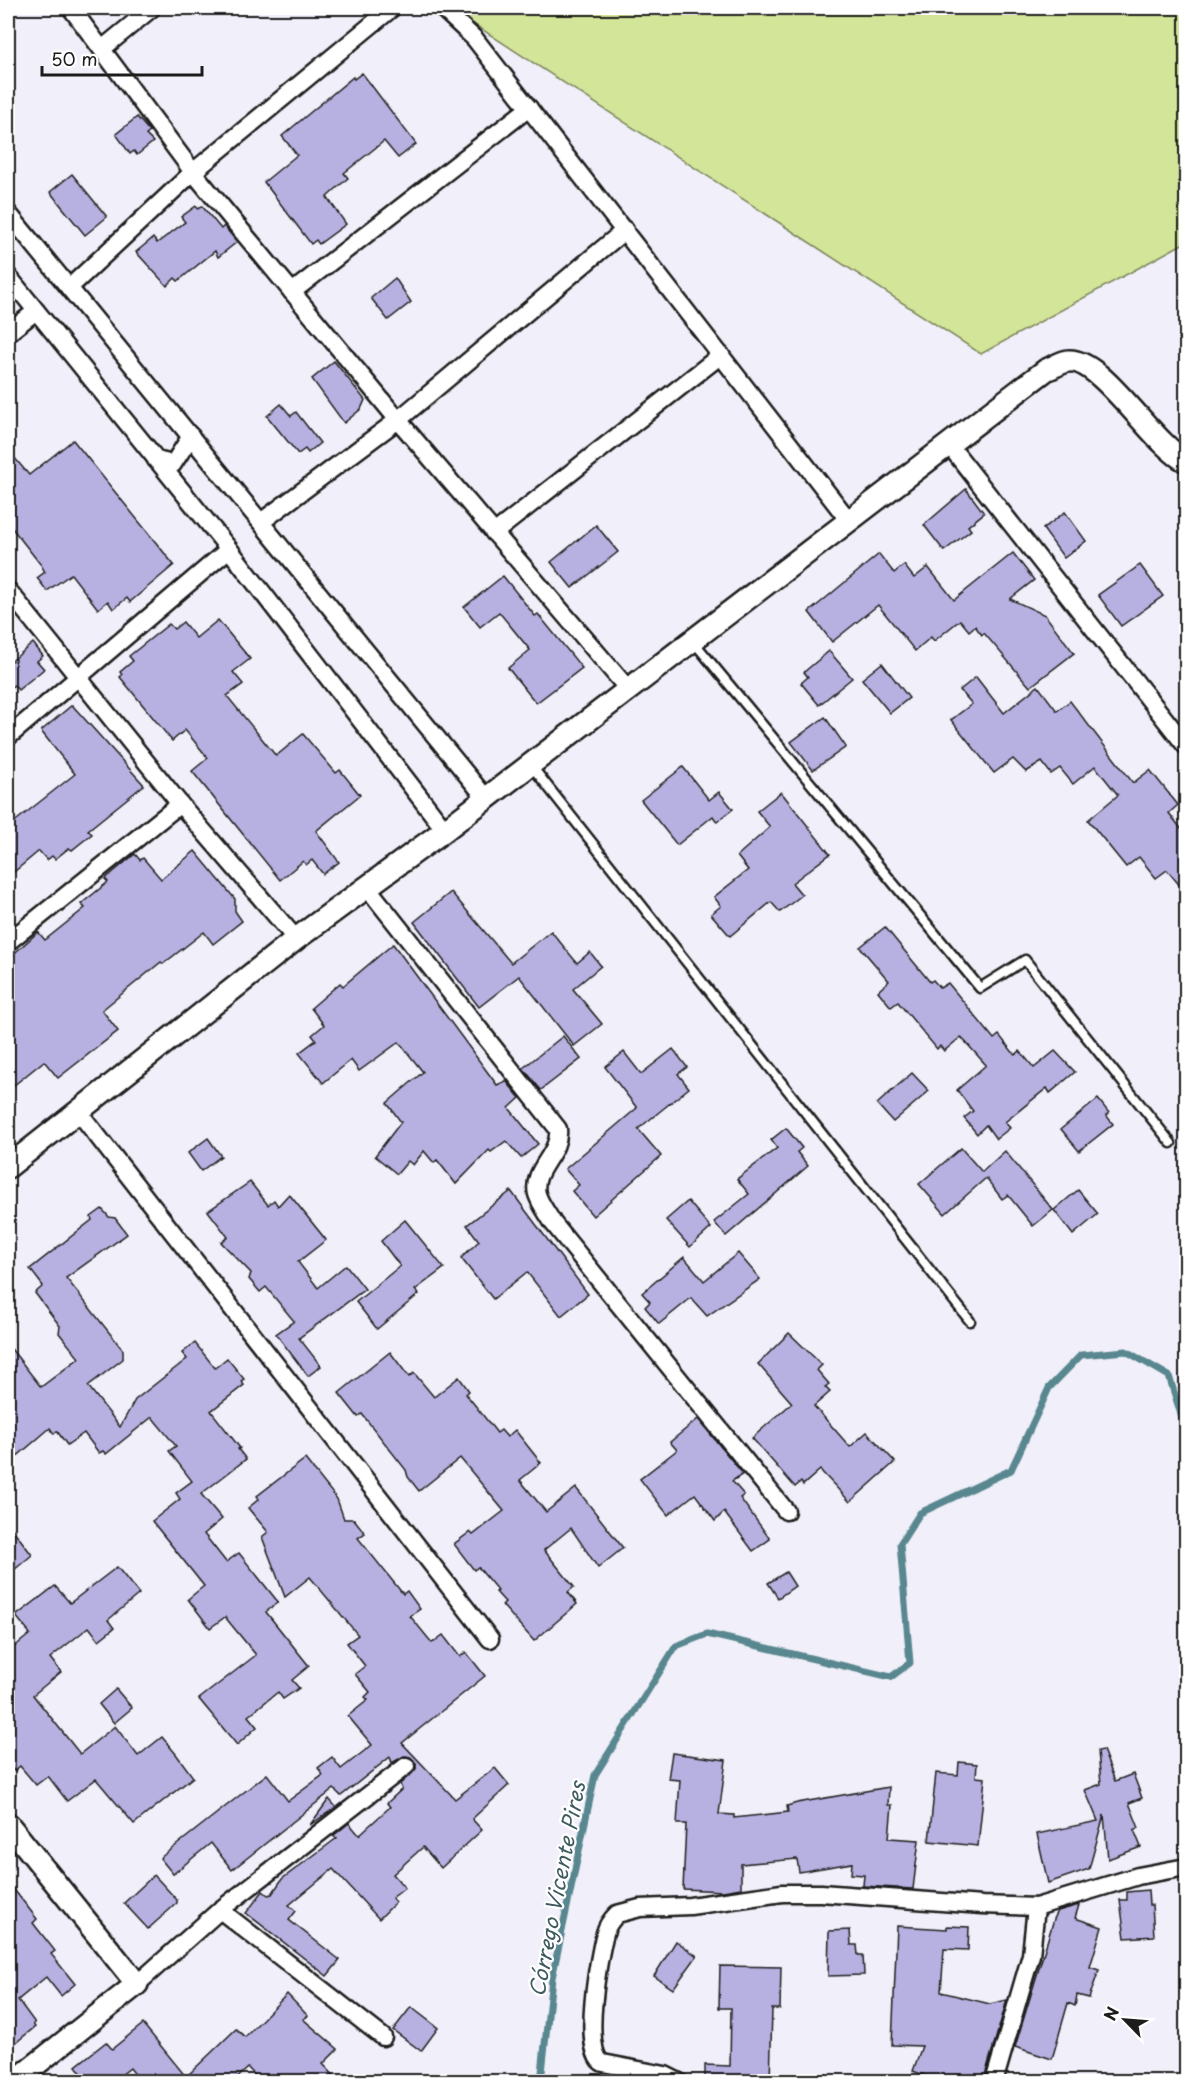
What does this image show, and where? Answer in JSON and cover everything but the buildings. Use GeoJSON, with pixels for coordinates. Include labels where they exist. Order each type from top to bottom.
{"type":"FeatureCollection","features":[{"type":"Feature","properties":{"kind":"street"},"geometry":{"type":"LineString","coordinates":[[71,8],[193,172],[398,420],[628,689]]}},
{"type":"Feature","properties":{"kind":"street"},"geometry":{"type":"LineString","coordinates":[[102,49],[152,8]]}},
{"type":"Feature","properties":{"kind":"street"},"geometry":{"type":"LineString","coordinates":[[70,287],[193,172],[392,8]]}},
{"type":"Feature","properties":{"kind":"street"},"geometry":{"type":"LineString","coordinates":[[442,8],[475,39],[850,522]]}},
{"type":"Feature","properties":{"kind":"street"},"geometry":{"type":"LineString","coordinates":[[292,292],[529,108]]}},
{"type":"Feature","properties":{"kind":"street"},"geometry":{"type":"LineString","coordinates":[[8,213],[485,797]]}},
{"type":"Feature","properties":{"kind":"street"},"geometry":{"type":"LineString","coordinates":[[261,522],[398,420],[625,230]]}},
{"type":"Feature","properties":{"kind":"street"},"geometry":{"type":"LineString","coordinates":[[8,276],[229,549],[445,830]]}},
{"type":"Feature","properties":{"kind":"street"},"geometry":{"type":"LineString","coordinates":[[8,333],[36,310]]}},
{"type":"Feature","properties":{"kind":"street"},"geometry":{"type":"LineString","coordinates":[[494,532],[721,355]]}},
{"type":"Feature","properties":{"kind":"street"},"geometry":{"type":"LineString","coordinates":[[8,1167],[296,939],[445,830],[485,797],[950,446],[1046,370],[1067,361],[1081,363],[1116,391],[1163,445],[1186,461]]}},
{"type":"Feature","properties":{"kind":"street"},"geometry":{"type":"LineString","coordinates":[[156,460],[173,464],[191,436]]}},
{"type":"Feature","properties":{"kind":"street"},"geometry":{"type":"LineString","coordinates":[[950,446],[1186,746]]}},
{"type":"Feature","properties":{"kind":"street"},"geometry":{"type":"LineString","coordinates":[[8,737],[229,549]]}},
{"type":"Feature","properties":{"kind":"street"},"geometry":{"type":"LineString","coordinates":[[8,590],[180,804],[296,939]]}},
{"type":"Feature","properties":{"kind":"street"},"geometry":{"type":"LineString","coordinates":[[8,942],[180,804]]}},
{"type":"Feature","properties":{"kind":"street"},"geometry":{"type":"LineString","coordinates":[[367,887],[558,1129],[557,1145],[540,1172],[536,1185],[541,1202],[553,1223],[786,1512]]}},
{"type":"Feature","properties":{"kind":"street"},"geometry":{"type":"LineString","coordinates":[[78,1111],[490,1639]]}},
{"type":"Feature","properties":{"kind":"street"},"geometry":{"type":"LineString","coordinates":[[14,2082],[137,1984],[220,1910],[406,1766]]}},
{"type":"Feature","properties":{"kind":"street"},"geometry":{"type":"LineString","coordinates":[[8,1824],[137,1984]]}},
{"type":"Feature","properties":{"kind":"street"},"geometry":{"type":"LineString","coordinates":[[679,2082],[665,2075],[603,2063],[595,2057],[592,2018],[600,1961],[605,1933],[617,1914],[640,1908],[690,1906],[782,1893],[821,1893],[1036,1907],[1138,1876],[1186,1867]]}},
{"type":"Feature","properties":{"kind":"street"},"geometry":{"type":"LineString","coordinates":[[994,2082],[1031,1955],[1036,1907]]}},
{"type":"Feature","properties":{"kind":"street"},"geometry":{"type":"LineString","coordinates":[[220,1910],[383,2037]]}},
{"type":"Feature","properties":{"kind":"lane"},"geometry":{"type":"LineString","coordinates":[[693,640],[980,988],[1025,960],[1171,1143]]}},
{"type":"Feature","properties":{"kind":"lane"},"geometry":{"type":"LineString","coordinates":[[530,764],[970,1321]]}},
{"type":"Feature","properties":{"kind":"green space"},"geometry":{"type":"Polygon","coordinates":[[[449,8],[1186,8],[1186,242],[981,354],[449,8]]]}},
{"type":"Feature","properties":{"kind":"waterway","name":"Córrego Vicente Pires"},"geometry":{"type":"LineString","coordinates":[[541,2082],[552,1978],[595,1775],[676,1646],[707,1634],[891,1677],[910,1663],[900,1544],[920,1513],[1011,1470],[1049,1388],[1081,1355],[1126,1351],[1169,1376],[1183,1421],[1186,1422]]}}]}
